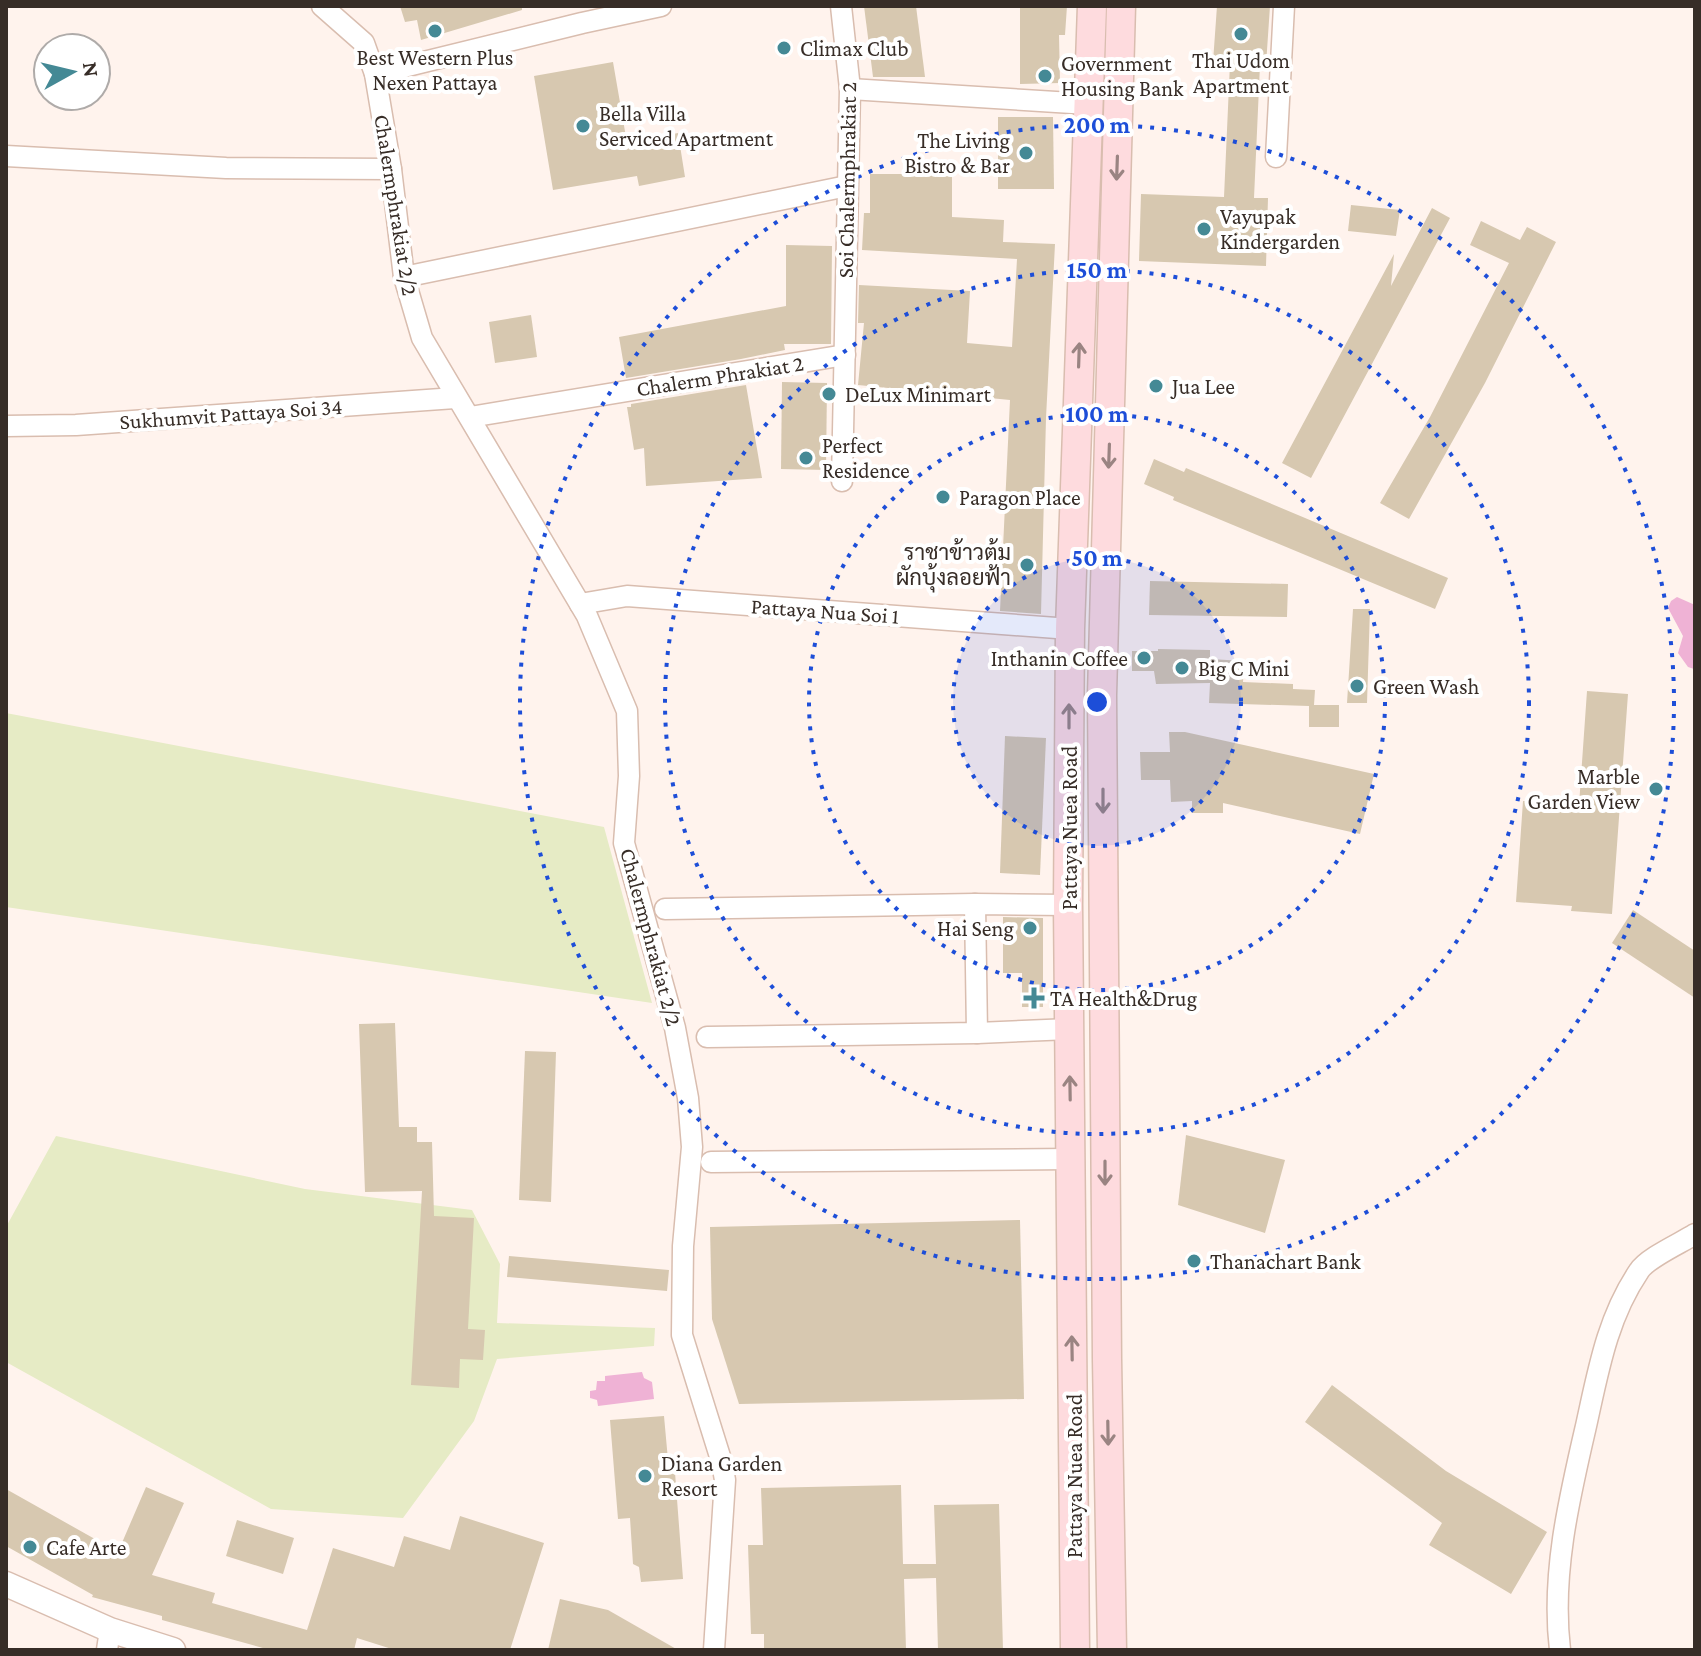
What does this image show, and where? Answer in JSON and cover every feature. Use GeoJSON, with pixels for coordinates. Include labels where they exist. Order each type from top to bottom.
{"type":"FeatureCollection","features":[{"type":"Feature","properties":{"kind":"main road","name":"Pattaya Nuea Road"},"geometry":{"type":"LineString","coordinates":[[1075,1650],[1068,905],[1070,629],[1092,6]]}},
{"type":"Feature","properties":{"kind":"main road","name":"Pattaya Nuea Road"},"geometry":{"type":"LineString","coordinates":[[1112,1650],[1102,695],[1121,6]]}},
{"type":"Feature","properties":{"kind":"street","name":"Chalermphrakiat 2/2"},"geometry":{"type":"LineString","coordinates":[[322,6],[364,43],[375,74],[391,169],[404,277],[422,338],[580,604],[627,711],[629,776],[624,843],[675,1028],[688,1098],[692,1147],[683,1246],[682,1335],[725,1480],[714,1650]]}},
{"type":"Feature","properties":{"kind":"street"},"geometry":{"type":"LineString","coordinates":[[375,74],[580,14],[661,6]]}},
{"type":"Feature","properties":{"kind":"street","name":"Soi Chalermphrakiat 2"},"geometry":{"type":"LineString","coordinates":[[841,6],[850,89],[845,355]]}},
{"type":"Feature","properties":{"kind":"street"},"geometry":{"type":"LineString","coordinates":[[1276,157],[1284,6]]}},
{"type":"Feature","properties":{"kind":"street"},"geometry":{"type":"LineString","coordinates":[[850,89],[1088,104]]}},
{"type":"Feature","properties":{"kind":"street"},"geometry":{"type":"LineString","coordinates":[[6,156],[226,168],[391,169]]}},
{"type":"Feature","properties":{"kind":"street"},"geometry":{"type":"LineString","coordinates":[[404,277],[847,186]]}},
{"type":"Feature","properties":{"kind":"street"},"geometry":{"type":"LineString","coordinates":[[842,481],[845,355]]}},
{"type":"Feature","properties":{"kind":"street","name":"Chalerm Phrakiat 2"},"geometry":{"type":"LineString","coordinates":[[470,417],[845,355]]}},
{"type":"Feature","properties":{"kind":"street","name":"Sukhumvit Pattaya Soi 34"},"geometry":{"type":"LineString","coordinates":[[6,426],[92,424],[455,398]]}},
{"type":"Feature","properties":{"kind":"street","name":"Pattaya Nua Soi 1"},"geometry":{"type":"LineString","coordinates":[[580,604],[627,596],[1070,629]]}},
{"type":"Feature","properties":{"kind":"street"},"geometry":{"type":"LineString","coordinates":[[975,904],[977,1033]]}},
{"type":"Feature","properties":{"kind":"street"},"geometry":{"type":"LineString","coordinates":[[665,909],[1068,905]]}},
{"type":"Feature","properties":{"kind":"street"},"geometry":{"type":"LineString","coordinates":[[707,1037],[1070,1029]]}},
{"type":"Feature","properties":{"kind":"street"},"geometry":{"type":"LineString","coordinates":[[711,1162],[1071,1159]]}},
{"type":"Feature","properties":{"kind":"street"},"geometry":{"type":"LineString","coordinates":[[1560,1650],[1558,1590],[1562,1548],[1576,1467],[1606,1336],[1640,1268],[1695,1234]]}},
{"type":"Feature","properties":{"kind":"street"},"geometry":{"type":"LineString","coordinates":[[6,1584],[108,1640],[173,1650]]}},
{"type":"Feature","properties":{"kind":"green space"},"geometry":{"type":"Polygon","coordinates":[[[6,713],[604,827],[652,1003],[6,907],[6,713]]]}},
{"type":"Feature","properties":{"kind":"green space"},"geometry":{"type":"Polygon","coordinates":[[[56,1136],[305,1189],[472,1210],[500,1264],[497,1323],[655,1328],[654,1346],[497,1359],[474,1421],[403,1518],[271,1509],[6,1362],[6,1227],[56,1136]]]}},
{"type":"Feature","properties":{"kind":"shaded area"},"geometry":{"type":"Polygon","coordinates":[[[1677,597],[1695,605],[1694,669],[1688,667],[1678,653],[1683,636],[1668,608],[1677,597]]]}},
{"type":"Feature","properties":{"kind":"shaded area"},"geometry":{"type":"Polygon","coordinates":[[[642,1372],[644,1378],[652,1382],[654,1399],[598,1406],[597,1400],[590,1398],[590,1391],[596,1390],[597,1381],[605,1381],[605,1376],[642,1372]]]}},
{"type":"Feature","properties":{"kind":"building","name":"Best Western Plus Nexen Pattaya"},"geometry":{"type":"Polygon","coordinates":[[[400,6],[522,6],[522,10],[421,40],[417,20],[405,22],[400,6]]]}},
{"type":"Feature","properties":{"kind":"building"},"geometry":{"type":"Polygon","coordinates":[[[864,6],[916,6],[925,77],[873,77],[864,6]]]}},
{"type":"Feature","properties":{"kind":"building"},"geometry":{"type":"Polygon","coordinates":[[[1020,6],[1067,6],[1065,35],[1059,35],[1060,83],[1020,84],[1020,6]]]}},
{"type":"Feature","properties":{"kind":"building"},"geometry":{"type":"Polygon","coordinates":[[[1217,6],[1270,6],[1266,65],[1260,65],[1254,198],[1268,198],[1266,266],[1139,261],[1141,194],[1224,197],[1230,63],[1213,62],[1217,6]]]}},
{"type":"Feature","properties":{"kind":"building","name":"Bella Villa Serviced Apartment"},"geometry":{"type":"Polygon","coordinates":[[[613,62],[627,143],[678,133],[685,177],[639,186],[637,176],[553,190],[534,76],[613,62]]]}},
{"type":"Feature","properties":{"kind":"building","name":"The Living Bistro & Bar"},"geometry":{"type":"Polygon","coordinates":[[[998,117],[1053,117],[1054,189],[998,189],[998,117]]]}},
{"type":"Feature","properties":{"kind":"building"},"geometry":{"type":"Polygon","coordinates":[[[870,174],[952,174],[952,217],[1004,220],[1003,242],[1055,244],[1046,418],[1041,614],[1000,611],[1010,400],[858,385],[864,323],[858,323],[859,285],[970,291],[967,343],[1012,347],[1017,259],[862,250],[864,213],[870,213],[870,174]]]}},
{"type":"Feature","properties":{"kind":"building"},"geometry":{"type":"Polygon","coordinates":[[[1351,205],[1400,210],[1396,236],[1348,231],[1351,205]]]}},
{"type":"Feature","properties":{"kind":"building"},"geometry":{"type":"Polygon","coordinates":[[[1432,208],[1450,218],[1311,478],[1282,463],[1394,254],[1391,286],[1432,208]]]}},
{"type":"Feature","properties":{"kind":"building"},"geometry":{"type":"Polygon","coordinates":[[[1481,221],[1520,240],[1527,227],[1556,242],[1485,383],[1409,519],[1380,503],[1430,417],[1509,263],[1470,245],[1481,221]]]}},
{"type":"Feature","properties":{"kind":"building"},"geometry":{"type":"Polygon","coordinates":[[[786,245],[832,246],[831,344],[784,344],[785,350],[626,378],[619,337],[786,306],[786,245]]]}},
{"type":"Feature","properties":{"kind":"building"},"geometry":{"type":"Polygon","coordinates":[[[531,315],[537,357],[495,363],[489,322],[531,315]]]}},
{"type":"Feature","properties":{"kind":"building"},"geometry":{"type":"Polygon","coordinates":[[[782,382],[827,383],[826,470],[781,469],[782,382]]]}},
{"type":"Feature","properties":{"kind":"building"},"geometry":{"type":"Polygon","coordinates":[[[746,385],[762,478],[646,486],[644,448],[634,450],[627,407],[746,385]]]}},
{"type":"Feature","properties":{"kind":"building"},"geometry":{"type":"Polygon","coordinates":[[[1154,459],[1184,472],[1186,468],[1448,578],[1435,609],[1173,500],[1174,497],[1144,484],[1154,459]]]}},
{"type":"Feature","properties":{"kind":"building"},"geometry":{"type":"Polygon","coordinates":[[[1150,581],[1288,584],[1287,617],[1149,615],[1150,581]]]}},
{"type":"Feature","properties":{"kind":"building"},"geometry":{"type":"Polygon","coordinates":[[[1353,609],[1370,609],[1367,703],[1347,703],[1353,609]]]}},
{"type":"Feature","properties":{"kind":"building"},"geometry":{"type":"Polygon","coordinates":[[[1210,650],[1210,659],[1244,661],[1243,682],[1293,684],[1293,689],[1315,690],[1314,705],[1339,705],[1339,727],[1309,727],[1309,706],[1209,703],[1210,683],[1156,684],[1154,671],[1132,671],[1132,651],[1210,650]]]}},
{"type":"Feature","properties":{"kind":"building"},"geometry":{"type":"Polygon","coordinates":[[[1587,691],[1628,694],[1612,914],[1571,911],[1572,906],[1516,902],[1523,801],[1579,805],[1587,691]]]}},
{"type":"Feature","properties":{"kind":"building"},"geometry":{"type":"Polygon","coordinates":[[[1169,732],[1185,732],[1374,774],[1360,834],[1223,803],[1223,813],[1192,813],[1192,801],[1171,802],[1170,780],[1141,780],[1140,752],[1170,752],[1169,732]]]}},
{"type":"Feature","properties":{"kind":"building"},"geometry":{"type":"Polygon","coordinates":[[[1005,736],[1046,738],[1040,875],[1000,873],[1005,736]]]}},
{"type":"Feature","properties":{"kind":"building"},"geometry":{"type":"Polygon","coordinates":[[[1633,910],[1695,951],[1695,998],[1612,943],[1633,910]]]}},
{"type":"Feature","properties":{"kind":"building"},"geometry":{"type":"Polygon","coordinates":[[[1003,917],[1043,918],[1043,1007],[1022,1007],[1022,973],[1003,973],[1003,917]]]}},
{"type":"Feature","properties":{"kind":"building"},"geometry":{"type":"Polygon","coordinates":[[[395,1023],[399,1127],[417,1127],[417,1142],[432,1142],[434,1216],[474,1218],[468,1329],[485,1330],[483,1360],[460,1359],[459,1388],[411,1385],[422,1191],[365,1192],[359,1024],[395,1023]]]}},
{"type":"Feature","properties":{"kind":"building"},"geometry":{"type":"Polygon","coordinates":[[[525,1051],[556,1052],[551,1202],[519,1200],[525,1051]]]}},
{"type":"Feature","properties":{"kind":"building"},"geometry":{"type":"Polygon","coordinates":[[[1186,1135],[1285,1160],[1265,1233],[1178,1205],[1186,1135]]]}},
{"type":"Feature","properties":{"kind":"building"},"geometry":{"type":"Polygon","coordinates":[[[1020,1220],[1024,1399],[739,1404],[712,1319],[710,1227],[1020,1220]]]}},
{"type":"Feature","properties":{"kind":"building"},"geometry":{"type":"Polygon","coordinates":[[[509,1256],[669,1270],[667,1291],[507,1277],[509,1256]]]}},
{"type":"Feature","properties":{"kind":"building"},"geometry":{"type":"Polygon","coordinates":[[[1332,1385],[1446,1471],[1547,1532],[1511,1594],[1429,1545],[1442,1523],[1305,1422],[1332,1385]]]}},
{"type":"Feature","properties":{"kind":"building"},"geometry":{"type":"Polygon","coordinates":[[[664,1416],[668,1460],[674,1459],[683,1579],[641,1582],[639,1567],[633,1564],[630,1518],[618,1519],[610,1420],[664,1416]]]}},
{"type":"Feature","properties":{"kind":"building"},"geometry":{"type":"Polygon","coordinates":[[[901,1485],[903,1564],[936,1564],[934,1505],[999,1504],[1003,1650],[938,1650],[936,1578],[904,1579],[906,1650],[764,1650],[764,1634],[751,1634],[748,1545],[763,1545],[761,1488],[901,1485]]]}},
{"type":"Feature","properties":{"kind":"building"},"geometry":{"type":"Polygon","coordinates":[[[146,1487],[184,1503],[152,1575],[215,1593],[212,1603],[307,1630],[333,1548],[394,1567],[404,1536],[450,1550],[460,1516],[544,1543],[510,1650],[395,1650],[357,1638],[354,1650],[270,1650],[92,1597],[6,1546],[6,1489],[118,1552],[146,1487]]]}},
{"type":"Feature","properties":{"kind":"building"},"geometry":{"type":"Polygon","coordinates":[[[237,1520],[294,1538],[283,1574],[226,1556],[237,1520]]]}},
{"type":"Feature","properties":{"kind":"building"},"geometry":{"type":"Polygon","coordinates":[[[560,1599],[608,1610],[678,1650],[548,1650],[560,1599]]]}},
{"type":"Feature","properties":{"kind":"place","name":"Best Western Plus Nexen Pattaya"},"geometry":{"type":"Point","coordinates":[435,31]}},
{"type":"Feature","properties":{"kind":"place","name":"Thai Udom Apartment"},"geometry":{"type":"Point","coordinates":[1241,34]}},
{"type":"Feature","properties":{"kind":"place","name":"Climax Club"},"geometry":{"type":"Point","coordinates":[784,48]}},
{"type":"Feature","properties":{"kind":"place","name":"Government Housing Bank"},"geometry":{"type":"Point","coordinates":[1045,76]}},
{"type":"Feature","properties":{"kind":"place","name":"Bella Villa Serviced Apartment"},"geometry":{"type":"Point","coordinates":[583,126]}},
{"type":"Feature","properties":{"kind":"place","name":"The Living Bistro & Bar"},"geometry":{"type":"Point","coordinates":[1026,153]}},
{"type":"Feature","properties":{"kind":"place","name":"Vayupak Kindergarden"},"geometry":{"type":"Point","coordinates":[1204,229]}},
{"type":"Feature","properties":{"kind":"place","name":"Jua Lee"},"geometry":{"type":"Point","coordinates":[1156,386]}},
{"type":"Feature","properties":{"kind":"place","name":"DeLux Minimart"},"geometry":{"type":"Point","coordinates":[829,394]}},
{"type":"Feature","properties":{"kind":"place","name":"Perfect Residence"},"geometry":{"type":"Point","coordinates":[806,458]}},
{"type":"Feature","properties":{"kind":"place","name":"Paragon Place"},"geometry":{"type":"Point","coordinates":[943,497]}},
{"type":"Feature","properties":{"kind":"place","name":"ราชาข้าวต้ม ผักบุ้งลอยฟ้า"},"geometry":{"type":"Point","coordinates":[1027,565]}},
{"type":"Feature","properties":{"kind":"place","name":"Inthanin Coffee"},"geometry":{"type":"Point","coordinates":[1144,658]}},
{"type":"Feature","properties":{"kind":"place","name":"Big C Mini"},"geometry":{"type":"Point","coordinates":[1182,668]}},
{"type":"Feature","properties":{"kind":"place","name":"Green Wash"},"geometry":{"type":"Point","coordinates":[1357,686]}},
{"type":"Feature","properties":{"kind":"place","name":"Marble Garden View"},"geometry":{"type":"Point","coordinates":[1656,789]}},
{"type":"Feature","properties":{"kind":"place","name":"Hai Seng"},"geometry":{"type":"Point","coordinates":[1030,928]}},
{"type":"Feature","properties":{"kind":"place","name":"TA Health&Drug"},"geometry":{"type":"Point","coordinates":[1034,998]}},
{"type":"Feature","properties":{"kind":"place","name":"Thanachart Bank"},"geometry":{"type":"Point","coordinates":[1194,1261]}},
{"type":"Feature","properties":{"kind":"place","name":"Diana Garden Resort"},"geometry":{"type":"Point","coordinates":[645,1476]}},
{"type":"Feature","properties":{"kind":"place","name":"Cafe Arte"},"geometry":{"type":"Point","coordinates":[30,1547]}}]}
